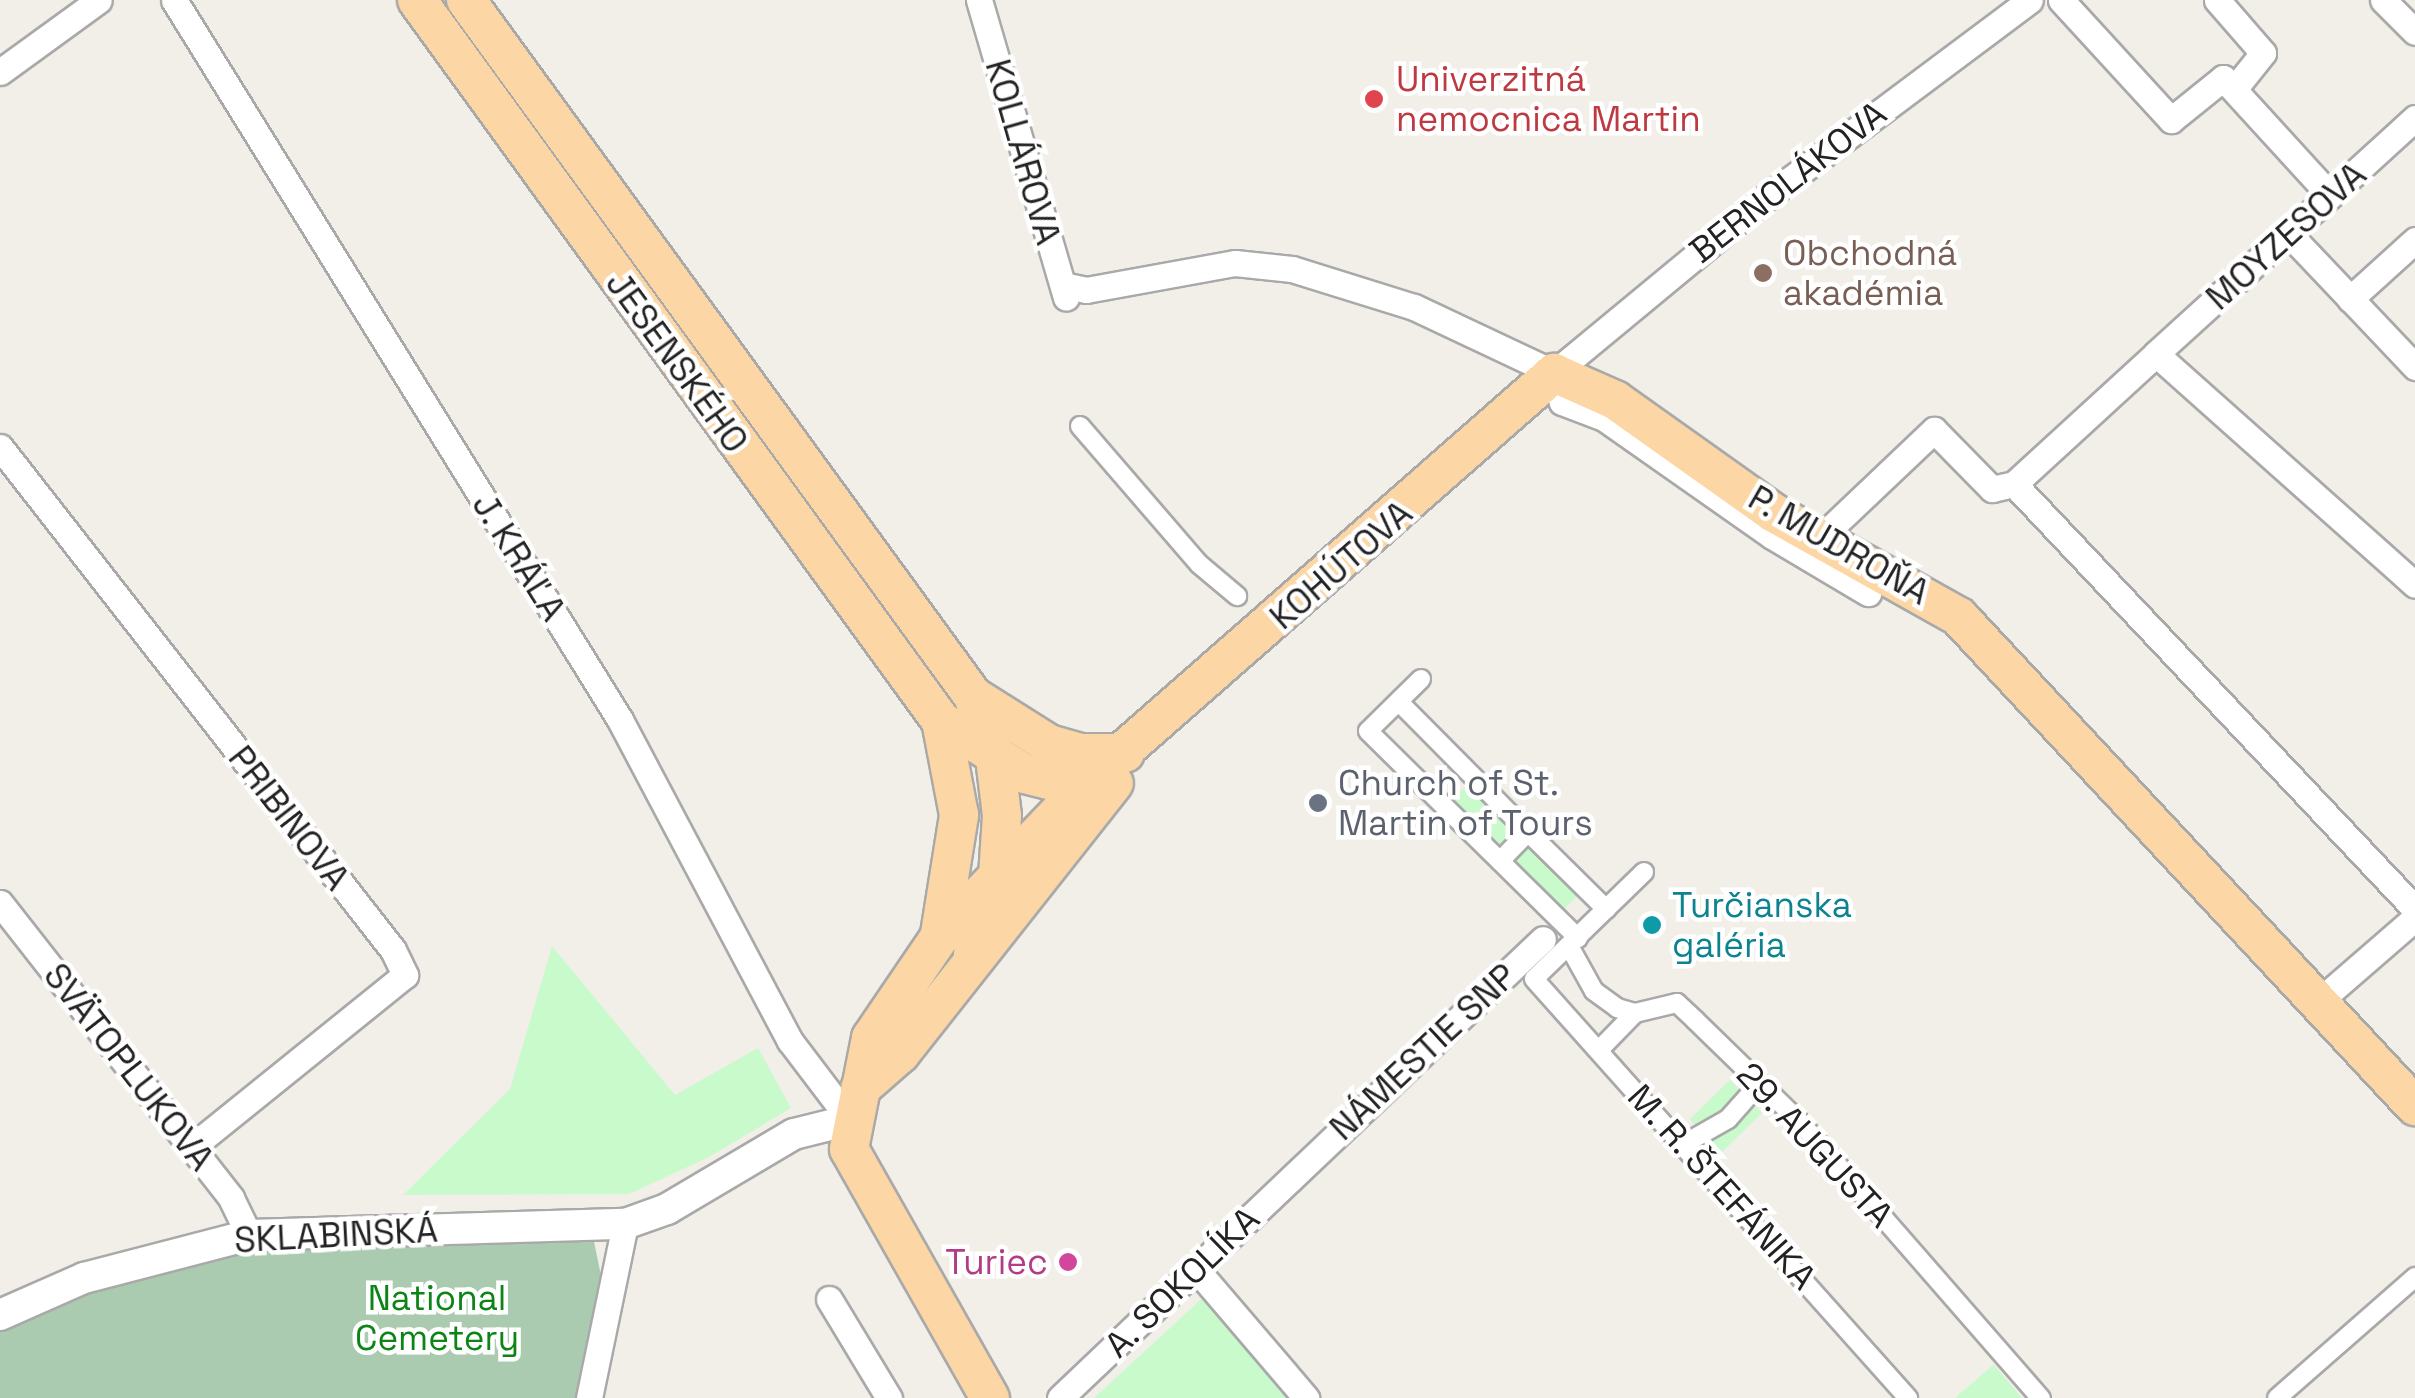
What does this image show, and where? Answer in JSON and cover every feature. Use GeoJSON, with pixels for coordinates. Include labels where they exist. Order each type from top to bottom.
{"type":"FeatureCollection","features":[{"type":"Feature","properties":{"kind":"main road","name":"JESENSKÉHO"},"geometry":{"type":"LineString","coordinates":[[417,0],[942,720],[995,758],[1047,781],[1111,771]]}},
{"type":"Feature","properties":{"kind":"main road","name":"JESENSKÉHO"},"geometry":{"type":"LineString","coordinates":[[466,0],[973,696],[995,758],[1002,816],[998,877],[973,954]]}},
{"type":"Feature","properties":{"kind":"main road","name":"KOHÚTOVA"},"geometry":{"type":"LineString","coordinates":[[855,1105],[871,1038],[939,938],[1111,771],[1554,373]]}},
{"type":"Feature","properties":{"kind":"main road","name":"P. MUDROŇA"},"geometry":{"type":"LineString","coordinates":[[1554,373],[1615,400],[1818,540],[1867,592],[1940,602],[1987,643],[2415,1106]]}},
{"type":"Feature","properties":{"kind":"main road","name":"JESENSKÉHO"},"geometry":{"type":"LineString","coordinates":[[973,696],[1049,744],[1080,753],[1111,771]]}},
{"type":"Feature","properties":{"kind":"main road","name":"JESENSKÉHO"},"geometry":{"type":"LineString","coordinates":[[939,938],[959,815],[942,720]]}},
{"type":"Feature","properties":{"kind":"main road","name":"KOHÚTOVA"},"geometry":{"type":"LineString","coordinates":[[855,1105],[900,1054],[1111,771]]}},
{"type":"Feature","properties":{"kind":"main road"},"geometry":{"type":"LineString","coordinates":[[855,1105],[849,1149],[990,1398]]}},
{"type":"Feature","properties":{"kind":"street"},"geometry":{"type":"LineString","coordinates":[[0,72],[99,0]]}},
{"type":"Feature","properties":{"kind":"street","name":"J. KRÁĽA"},"geometry":{"type":"LineString","coordinates":[[174,0],[620,720],[790,1040],[855,1105]]}},
{"type":"Feature","properties":{"kind":"street","name":"KOLLÁROVA"},"geometry":{"type":"LineString","coordinates":[[980,0],[1065,294],[1235,263],[1292,269],[1414,306],[1554,373]]}},
{"type":"Feature","properties":{"kind":"street","name":"BERNOLÁKOVA"},"geometry":{"type":"LineString","coordinates":[[1554,373],[1808,165],[2030,0]]}},
{"type":"Feature","properties":{"kind":"street"},"geometry":{"type":"LineString","coordinates":[[2061,0],[2171,120],[2223,78],[2330,195]]}},
{"type":"Feature","properties":{"kind":"street"},"geometry":{"type":"LineString","coordinates":[[2218,0],[2263,53],[2236,88]]}},
{"type":"Feature","properties":{"kind":"street"},"geometry":{"type":"LineString","coordinates":[[2383,0],[2415,32]]}},
{"type":"Feature","properties":{"kind":"street","name":"MOYZESOVA"},"geometry":{"type":"LineString","coordinates":[[2003,487],[2156,354],[2415,118]]}},
{"type":"Feature","properties":{"kind":"street"},"geometry":{"type":"LineString","coordinates":[[2288,233],[2415,367]]}},
{"type":"Feature","properties":{"kind":"street"},"geometry":{"type":"LineString","coordinates":[[2350,299],[2415,240]]}},
{"type":"Feature","properties":{"kind":"street"},"geometry":{"type":"LineString","coordinates":[[2156,354],[2415,585]]}},
{"type":"Feature","properties":{"kind":"street","name":"P. MUDROŇA"},"geometry":{"type":"LineString","coordinates":[[1554,373],[1562,402],[1604,418],[1772,536],[1867,592]]}},
{"type":"Feature","properties":{"kind":"street"},"geometry":{"type":"LineString","coordinates":[[1080,426],[1199,564],[1237,596]]}},
{"type":"Feature","properties":{"kind":"street"},"geometry":{"type":"LineString","coordinates":[[1818,540],[1934,430],[2003,487],[2415,909]]}},
{"type":"Feature","properties":{"kind":"street","name":"PRIBINOVA"},"geometry":{"type":"LineString","coordinates":[[0,447],[393,950],[405,975],[192,1147]]}},
{"type":"Feature","properties":{"kind":"street"},"geometry":{"type":"LineString","coordinates":[[1421,680],[1368,731],[1500,861],[1573,942],[1594,991],[1635,1013],[1599,1050]]}},
{"type":"Feature","properties":{"kind":"street"},"geometry":{"type":"LineString","coordinates":[[1399,702],[1606,909]]}},
{"type":"Feature","properties":{"kind":"street"},"geometry":{"type":"LineString","coordinates":[[1500,861],[1528,832]]}},
{"type":"Feature","properties":{"kind":"street"},"geometry":{"type":"LineString","coordinates":[[1573,942],[1644,872]]}},
{"type":"Feature","properties":{"kind":"street","name":"SVÄTOPLUKOVA"},"geometry":{"type":"LineString","coordinates":[[0,903],[231,1198],[250,1235]]}},
{"type":"Feature","properties":{"kind":"street"},"geometry":{"type":"LineString","coordinates":[[2318,1002],[2415,918]]}},
{"type":"Feature","properties":{"kind":"street","name":"NÁMESTIE SNP"},"geometry":{"type":"LineString","coordinates":[[1304,1166],[1543,939]]}},
{"type":"Feature","properties":{"kind":"street","name":"M. R. ŠTEFÁNIKA"},"geometry":{"type":"LineString","coordinates":[[1573,942],[1534,979],[1908,1398]]}},
{"type":"Feature","properties":{"kind":"street","name":"29. AUGUSTA"},"geometry":{"type":"LineString","coordinates":[[1635,1013],[1677,1003],[1760,1083],[2041,1398]]}},
{"type":"Feature","properties":{"kind":"street"},"geometry":{"type":"LineString","coordinates":[[1684,1144],[1728,1119],[1760,1083]]}},
{"type":"Feature","properties":{"kind":"street","name":"SKLABINSKÁ"},"geometry":{"type":"LineString","coordinates":[[0,1315],[84,1278],[250,1235],[625,1224],[668,1210],[794,1134],[855,1105]]}},
{"type":"Feature","properties":{"kind":"street","name":"A. SOKOLÍKA"},"geometry":{"type":"LineString","coordinates":[[1060,1398],[1304,1166]]}},
{"type":"Feature","properties":{"kind":"street"},"geometry":{"type":"LineString","coordinates":[[590,1398],[625,1224]]}},
{"type":"Feature","properties":{"kind":"street"},"geometry":{"type":"LineString","coordinates":[[1196,1269],[1306,1398]]}},
{"type":"Feature","properties":{"kind":"street"},"geometry":{"type":"LineString","coordinates":[[2277,1398],[2415,1278]]}},
{"type":"Feature","properties":{"kind":"street"},"geometry":{"type":"LineString","coordinates":[[830,1299],[890,1398]]}},
{"type":"Feature","properties":{"kind":"green space"},"geometry":{"type":"Polygon","coordinates":[[[1468,783],[1515,829],[1498,847],[1451,801],[1468,783]]]}},
{"type":"Feature","properties":{"kind":"green space"},"geometry":{"type":"Polygon","coordinates":[[[1531,844],[1581,892],[1563,910],[1514,862],[1531,844]]]}},
{"type":"Feature","properties":{"kind":"green space"},"geometry":{"type":"Polygon","coordinates":[[[552,946],[675,1095],[758,1048],[791,1108],[709,1157],[629,1194],[403,1195],[510,1089],[552,946]]]}},
{"type":"Feature","properties":{"kind":"green space"},"geometry":{"type":"Polygon","coordinates":[[[1730,1080],[1762,1113],[1722,1152],[1690,1119],[1730,1080]]]}},
{"type":"Feature","properties":{"kind":"green space","name":"National Cemetery"},"geometry":{"type":"Polygon","coordinates":[[[593,1237],[603,1285],[577,1398],[0,1398],[0,1330],[81,1289],[248,1247],[593,1237]]]}},
{"type":"Feature","properties":{"kind":"green space"},"geometry":{"type":"Polygon","coordinates":[[[1210,1291],[1300,1398],[1094,1398],[1210,1291]]]}},
{"type":"Feature","properties":{"kind":"green space"},"geometry":{"type":"Polygon","coordinates":[[[1993,1365],[2022,1398],[1955,1398],[1993,1365]]]}},
{"type":"Feature","properties":{"kind":"place","name":"Univerzitná nemocnica Martin"},"geometry":{"type":"Point","coordinates":[1374,99]}},
{"type":"Feature","properties":{"kind":"place","name":"Obchodná akadémia"},"geometry":{"type":"Point","coordinates":[1763,273]}},
{"type":"Feature","properties":{"kind":"place","name":"Church of St. Martin of Tours"},"geometry":{"type":"Point","coordinates":[1318,803]}},
{"type":"Feature","properties":{"kind":"place","name":"Turčianska galéria"},"geometry":{"type":"Point","coordinates":[1652,925]}},
{"type":"Feature","properties":{"kind":"place","name":"Turiec"},"geometry":{"type":"Point","coordinates":[1068,1262]}}]}
